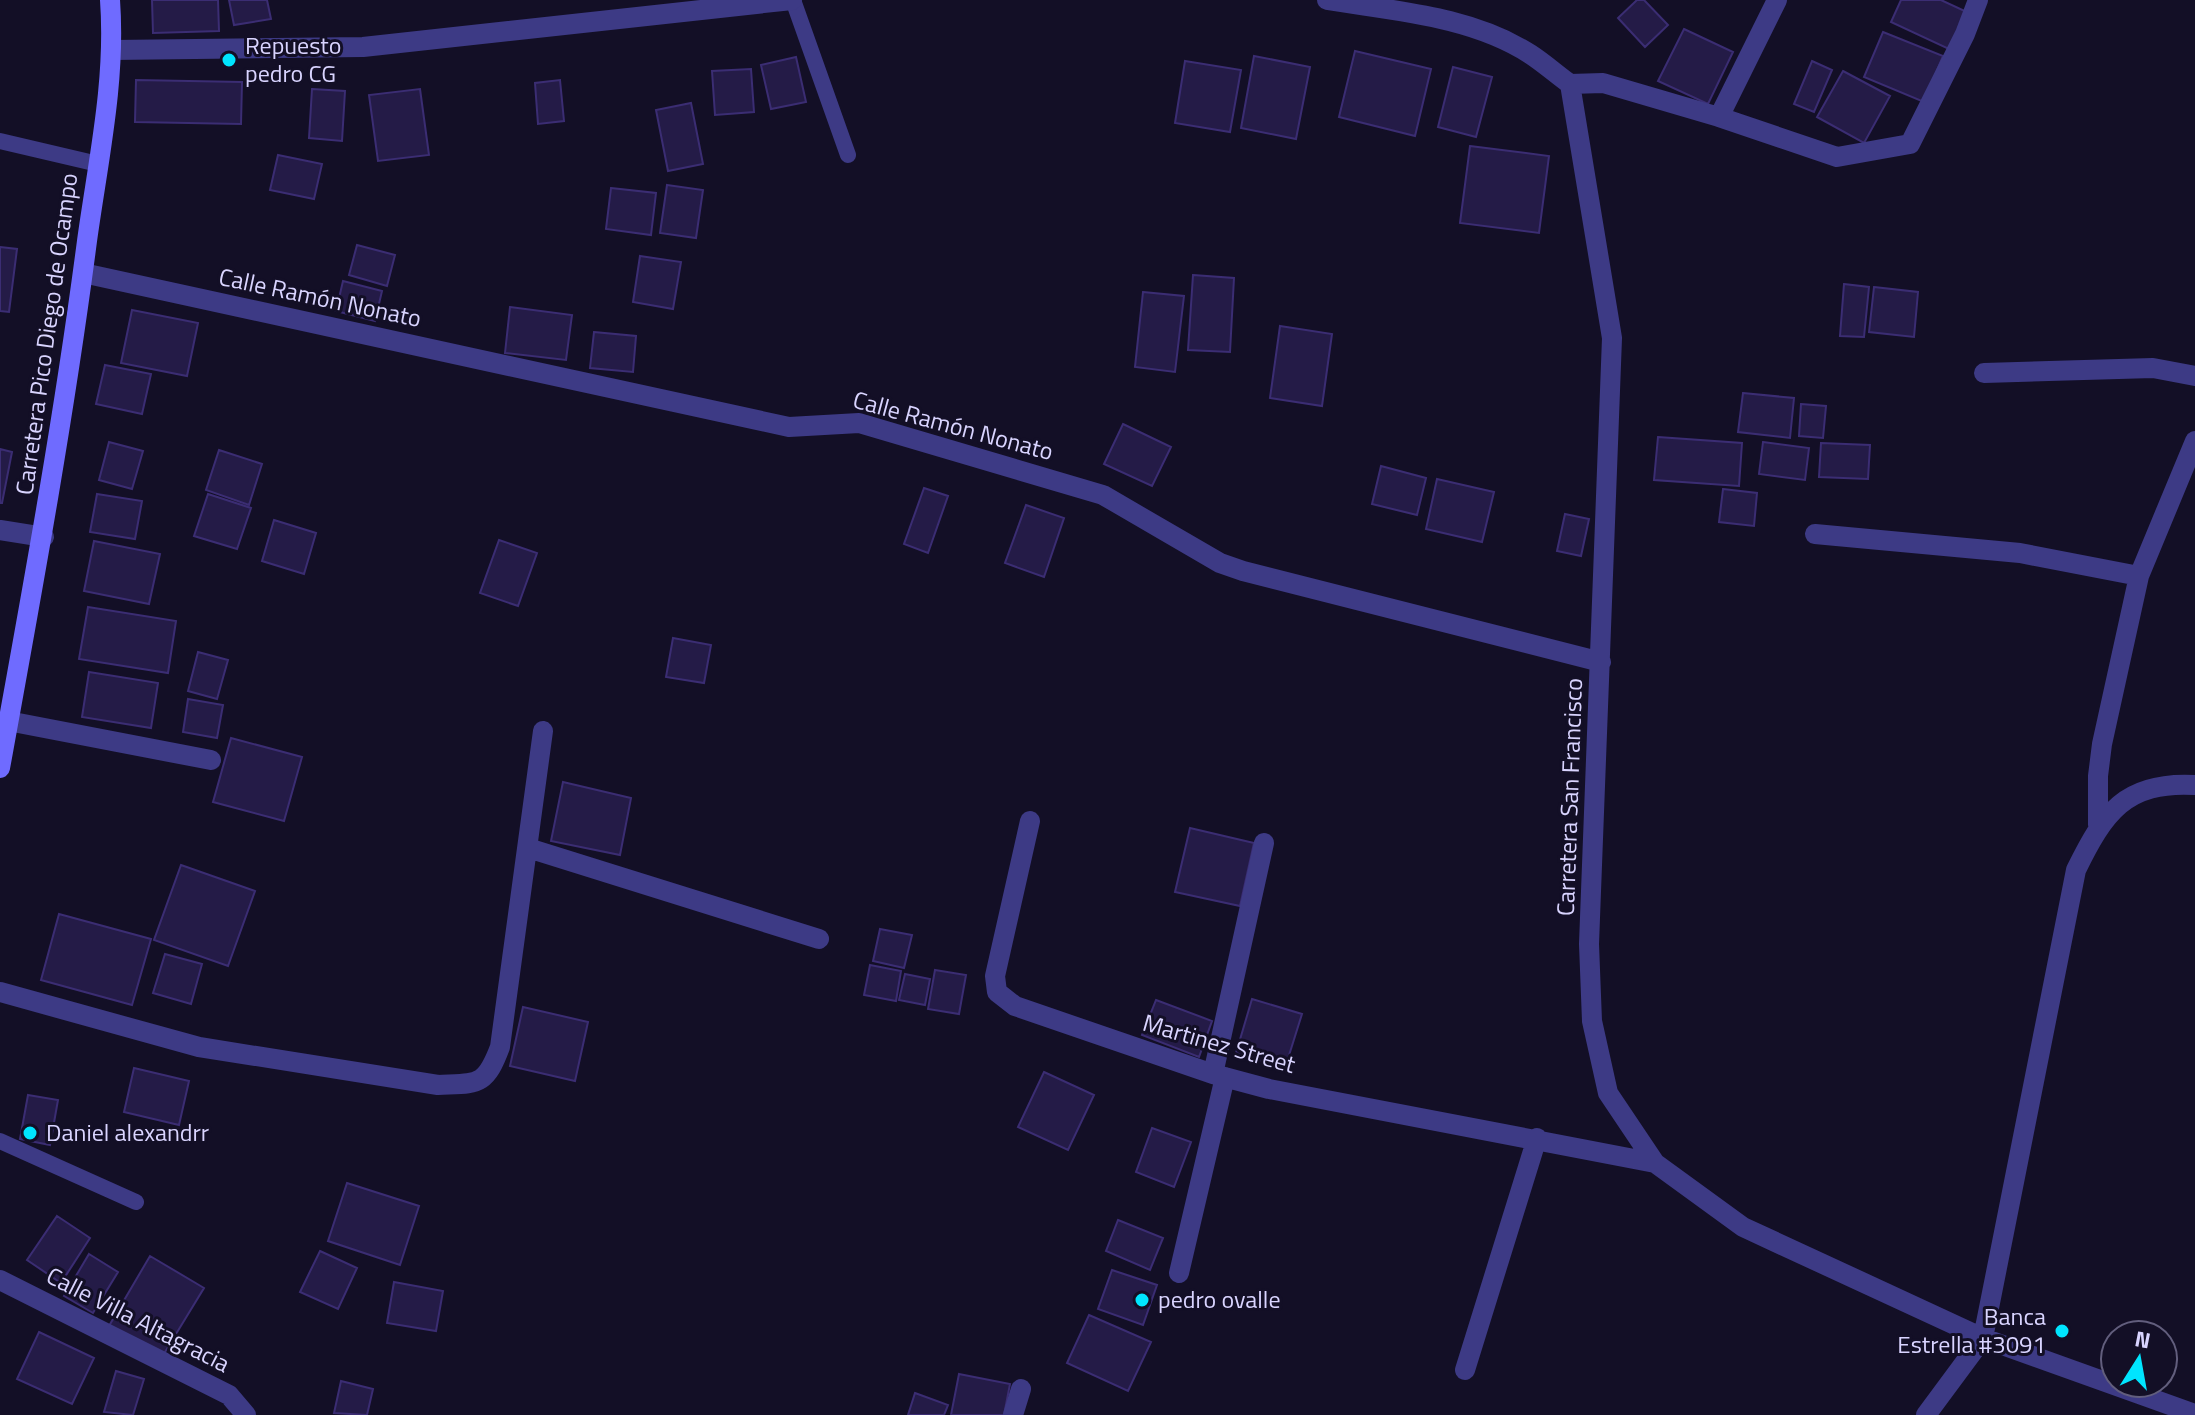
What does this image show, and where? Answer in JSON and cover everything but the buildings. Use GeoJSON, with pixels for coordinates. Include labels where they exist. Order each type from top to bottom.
{"type":"FeatureCollection","features":[{"type":"Feature","properties":{"kind":"street","name":"Carretera Pico Diego de Ocampo"},"geometry":{"type":"LineString","coordinates":[[0,768],[44,537],[83,273],[113,50],[110,0]]}},
{"type":"Feature","properties":{"kind":"street"},"geometry":{"type":"LineString","coordinates":[[113,50],[363,47],[749,2],[793,0]]}},
{"type":"Feature","properties":{"kind":"street"},"geometry":{"type":"LineString","coordinates":[[1327,0],[1441,20],[1485,32],[1528,53],[1570,84],[1603,83],[1719,117],[1837,157],[1910,144],[1965,34],[1978,0]]}},
{"type":"Feature","properties":{"kind":"street"},"geometry":{"type":"LineString","coordinates":[[1719,117],[1777,0]]}},
{"type":"Feature","properties":{"kind":"street","name":"Carretera San Francisco"},"geometry":{"type":"LineString","coordinates":[[1570,84],[1612,338],[1589,944],[1592,1021],[1608,1093],[1655,1163],[1743,1227],[1983,1338],[2195,1414]]}},
{"type":"Feature","properties":{"kind":"street","name":"Calle Ramón Nonato"},"geometry":{"type":"LineString","coordinates":[[83,273],[789,427],[859,423],[1103,495],[1220,563],[1601,662]]}},
{"type":"Feature","properties":{"kind":"street"},"geometry":{"type":"LineString","coordinates":[[1984,373],[2153,368],[2195,376]]}},
{"type":"Feature","properties":{"kind":"street"},"geometry":{"type":"LineString","coordinates":[[2098,825],[2102,744],[2139,576],[2195,441]]}},
{"type":"Feature","properties":{"kind":"street"},"geometry":{"type":"LineString","coordinates":[[0,530],[44,537]]}},
{"type":"Feature","properties":{"kind":"street"},"geometry":{"type":"LineString","coordinates":[[1815,534],[2020,553],[2139,576]]}},
{"type":"Feature","properties":{"kind":"street"},"geometry":{"type":"LineString","coordinates":[[8,721],[211,760]]}},
{"type":"Feature","properties":{"kind":"street"},"geometry":{"type":"LineString","coordinates":[[0,992],[199,1047],[438,1085],[474,1083],[491,1073],[500,1047],[543,731]]}},
{"type":"Feature","properties":{"kind":"street"},"geometry":{"type":"LineString","coordinates":[[1926,1415],[1983,1338],[2076,870],[2098,825],[2126,796],[2170,783],[2195,785]]}},
{"type":"Feature","properties":{"kind":"street","name":"Martinez Street"},"geometry":{"type":"LineString","coordinates":[[1030,821],[995,976],[997,992],[1015,1006],[1219,1076],[1269,1089],[1655,1163]]}},
{"type":"Feature","properties":{"kind":"street"},"geometry":{"type":"LineString","coordinates":[[1179,1273],[1264,843]]}},
{"type":"Feature","properties":{"kind":"street"},"geometry":{"type":"LineString","coordinates":[[528,848],[819,939]]}},
{"type":"Feature","properties":{"kind":"street"},"geometry":{"type":"LineString","coordinates":[[1465,1370],[1537,1138]]}},
{"type":"Feature","properties":{"kind":"street","name":"Calle Villa Altagracia"},"geometry":{"type":"LineString","coordinates":[[0,1280],[229,1395],[246,1415]]}},
{"type":"Feature","properties":{"kind":"street"},"geometry":{"type":"LineString","coordinates":[[1013,1415],[1021,1389]]}},
{"type":"Feature","properties":{"kind":"lane"},"geometry":{"type":"LineString","coordinates":[[793,0],[848,155]]}},
{"type":"Feature","properties":{"kind":"lane"},"geometry":{"type":"LineString","coordinates":[[0,141],[98,164]]}},
{"type":"Feature","properties":{"kind":"lane"},"geometry":{"type":"LineString","coordinates":[[0,1141],[136,1202]]}},
{"type":"Feature","properties":{"kind":"place","name":"Repuesto pedro CG"},"geometry":{"type":"Point","coordinates":[229,60]}},
{"type":"Feature","properties":{"kind":"place","name":"Daniel alexandrr"},"geometry":{"type":"Point","coordinates":[30,1133]}},
{"type":"Feature","properties":{"kind":"place","name":"pedro ovalle"},"geometry":{"type":"Point","coordinates":[1142,1300]}},
{"type":"Feature","properties":{"kind":"place","name":"Banca Estrella #3091"},"geometry":{"type":"Point","coordinates":[2062,1331]}}]}
